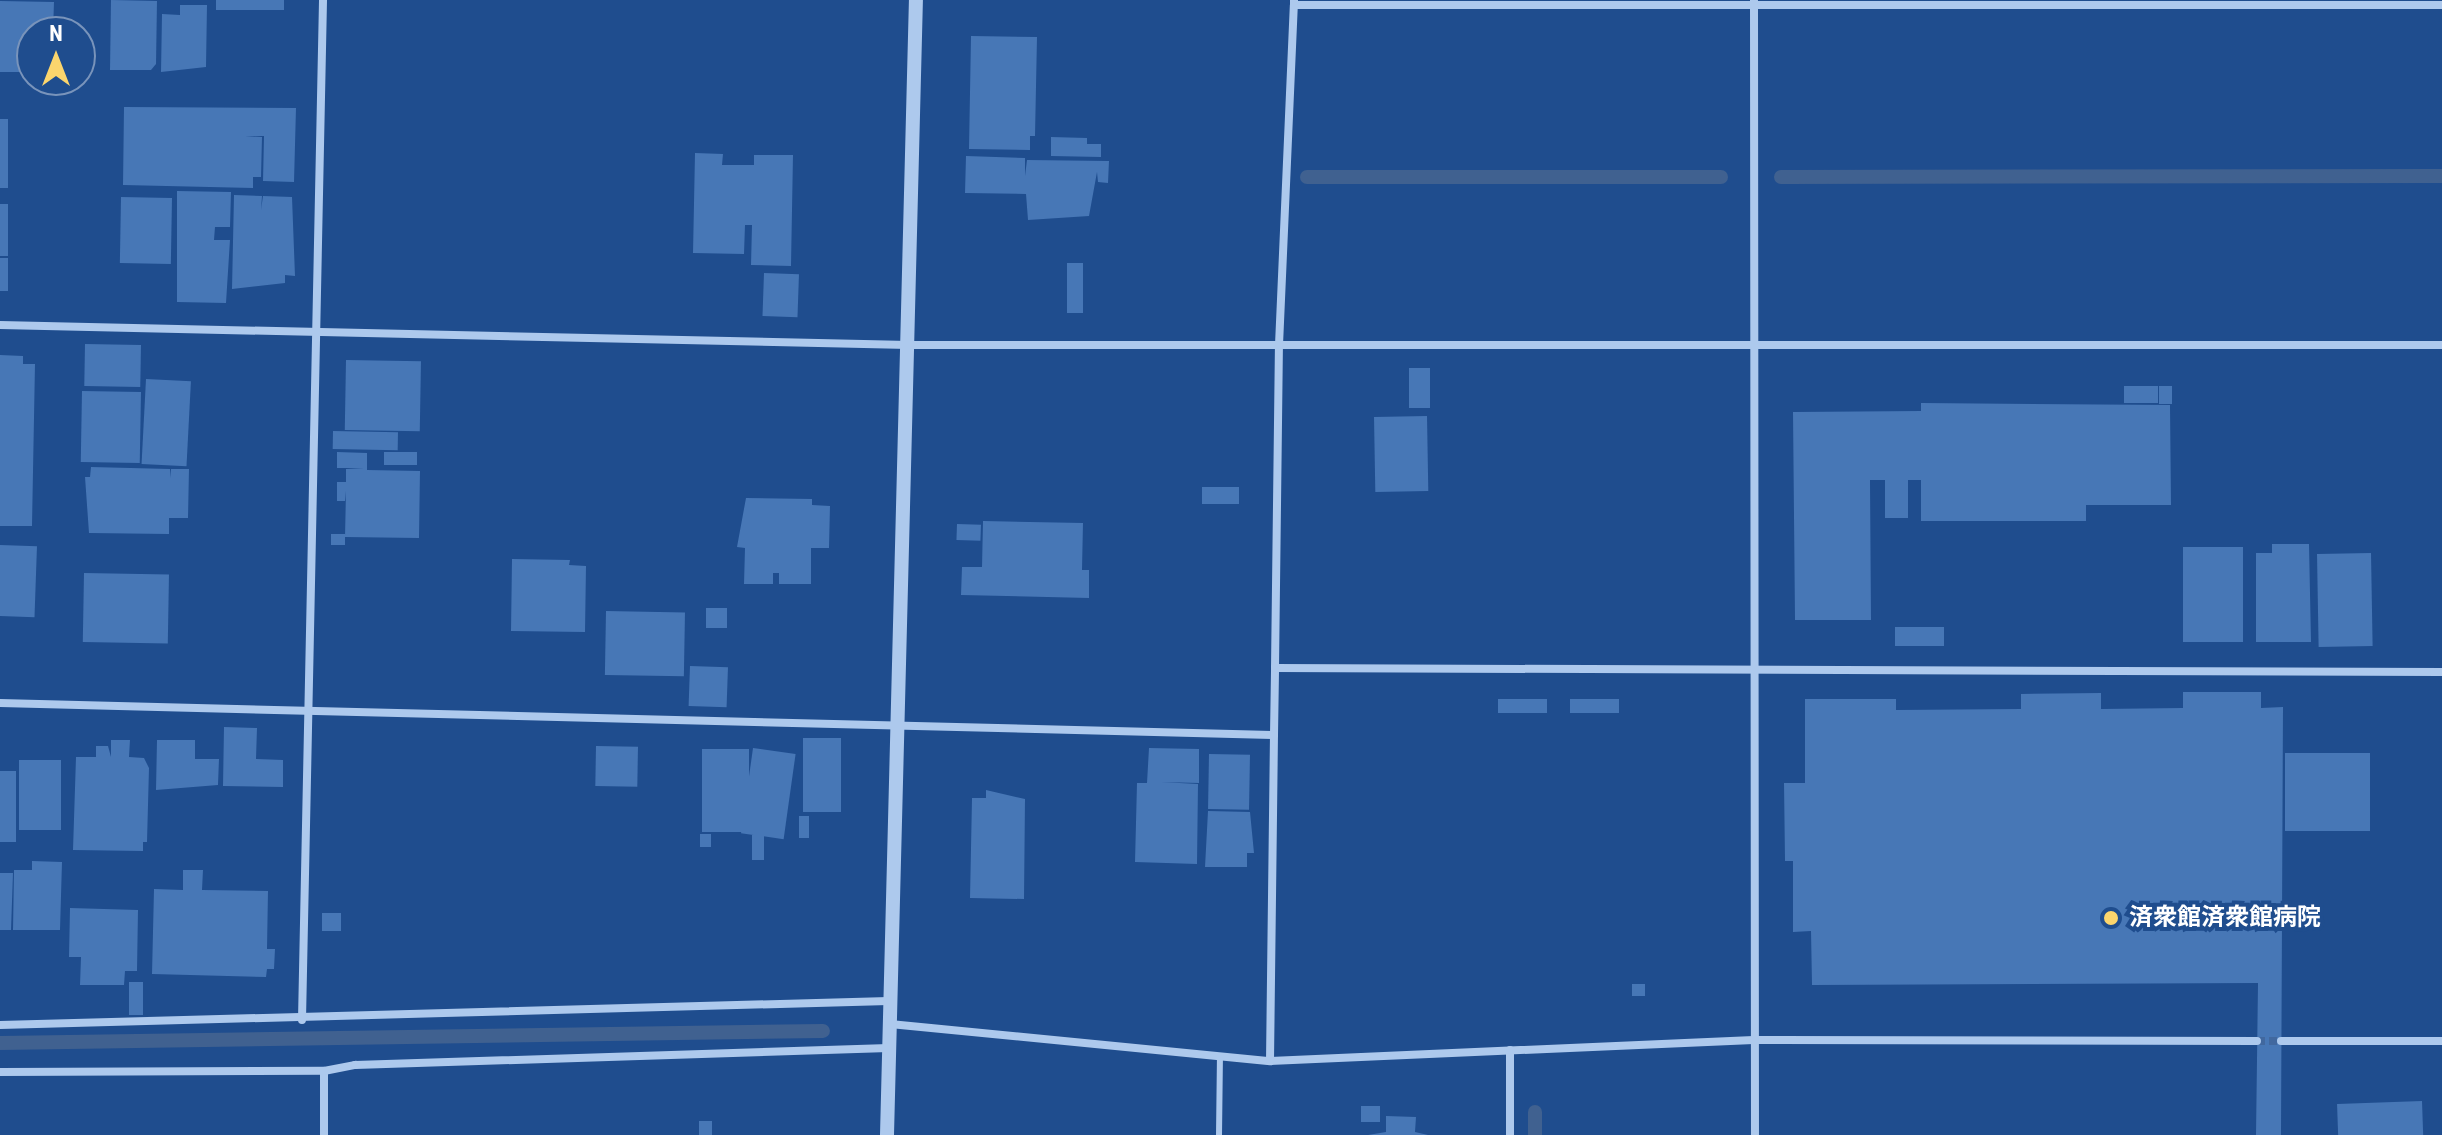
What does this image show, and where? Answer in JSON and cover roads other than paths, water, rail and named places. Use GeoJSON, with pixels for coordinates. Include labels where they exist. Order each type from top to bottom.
{"type":"FeatureCollection","features":[{"type":"Feature","properties":{"kind":"street"},"geometry":{"type":"LineString","coordinates":[[302,1020],[323,0]]}},
{"type":"Feature","properties":{"kind":"street"},"geometry":{"type":"LineString","coordinates":[[887,1135],[916,0]]}},
{"type":"Feature","properties":{"kind":"street"},"geometry":{"type":"LineString","coordinates":[[1754,2],[1759,669],[1755,1135]]}},
{"type":"Feature","properties":{"kind":"street"},"geometry":{"type":"LineString","coordinates":[[1270,1061],[1279,345],[1294,3],[2442,5]]}},
{"type":"Feature","properties":{"kind":"street"},"geometry":{"type":"LineString","coordinates":[[0,325],[909,345],[2442,345]]}},
{"type":"Feature","properties":{"kind":"street"},"geometry":{"type":"LineString","coordinates":[[1275,668],[2442,672]]}},
{"type":"Feature","properties":{"kind":"street"},"geometry":{"type":"LineString","coordinates":[[0,703],[898,723],[1274,735]]}},
{"type":"Feature","properties":{"kind":"street"},"geometry":{"type":"LineString","coordinates":[[0,1025],[302,1020],[889,1001]]}},
{"type":"Feature","properties":{"kind":"street"},"geometry":{"type":"LineString","coordinates":[[890,1024],[1270,1061],[1754,1040],[2257,1041]]}},
{"type":"Feature","properties":{"kind":"street"},"geometry":{"type":"LineString","coordinates":[[2281,1041],[2442,1041]]}},
{"type":"Feature","properties":{"kind":"street"},"geometry":{"type":"LineString","coordinates":[[0,1072],[324,1071],[355,1065],[889,1048]]}},
{"type":"Feature","properties":{"kind":"street"},"geometry":{"type":"LineString","coordinates":[[1510,1050],[1510,1135]]}},
{"type":"Feature","properties":{"kind":"street"},"geometry":{"type":"LineString","coordinates":[[324,1071],[324,1135]]}},
{"type":"Feature","properties":{"kind":"lane"},"geometry":{"type":"LineString","coordinates":[[1219,1135],[1220,1057]]}},
{"type":"Feature","properties":{"kind":"waterway"},"geometry":{"type":"LineString","coordinates":[[1781,177],[2442,176]]}},
{"type":"Feature","properties":{"kind":"waterway"},"geometry":{"type":"LineString","coordinates":[[1307,177],[1721,177]]}},
{"type":"Feature","properties":{"kind":"waterway"},"geometry":{"type":"LineString","coordinates":[[0,1043],[823,1031]]}},
{"type":"Feature","properties":{"kind":"waterway"},"geometry":{"type":"LineString","coordinates":[[1535,1112],[1535,1135]]}},
{"type":"Feature","properties":{"kind":"tunnel"},"geometry":{"type":"LineString","coordinates":[[2257,1041],[2281,1041]]}},
{"type":"Feature","properties":{"kind":"place","name":"済衆館済衆館病院"},"geometry":{"type":"Point","coordinates":[2111,918]}}]}
